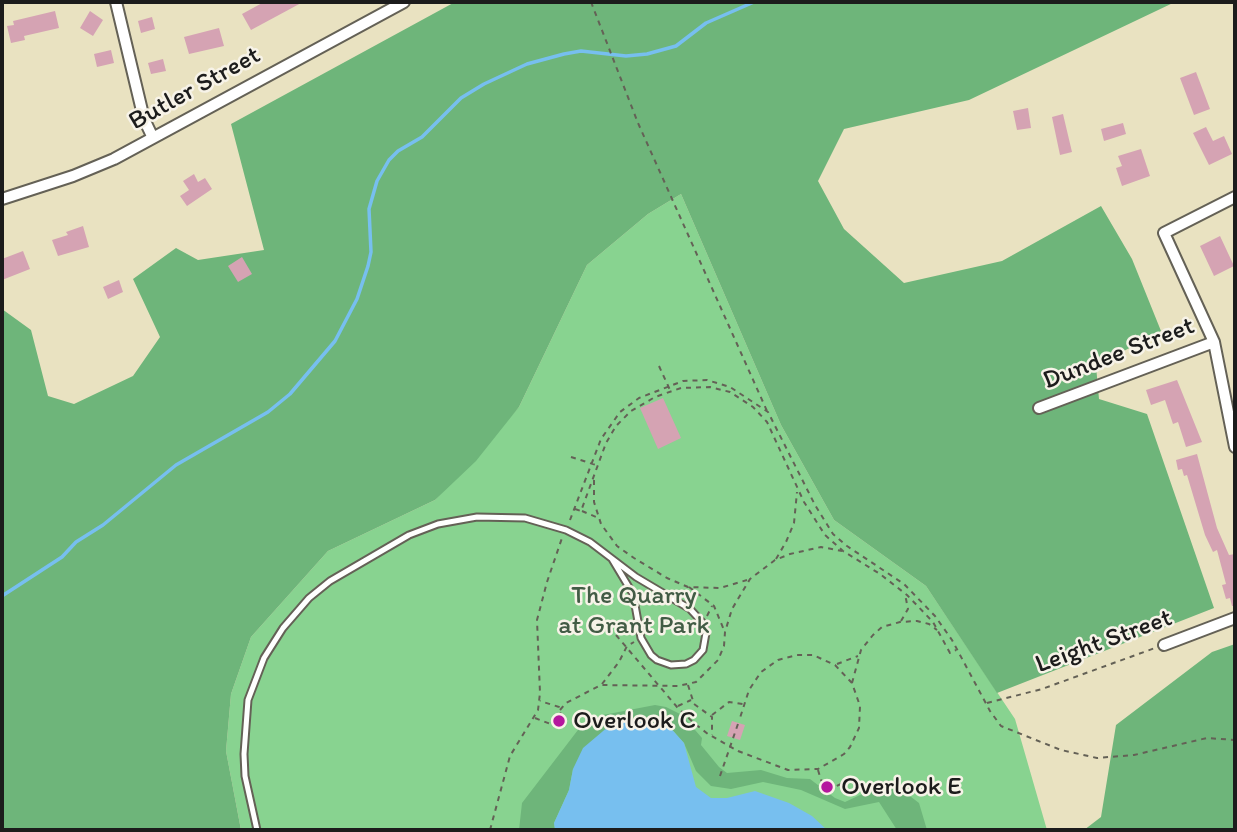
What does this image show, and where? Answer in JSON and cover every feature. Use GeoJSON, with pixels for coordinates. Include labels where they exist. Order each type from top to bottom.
{"type":"FeatureCollection","features":[{"type":"Feature","properties":{"kind":"street"},"geometry":{"type":"LineString","coordinates":[[116,2],[144,119],[153,138]]}},
{"type":"Feature","properties":{"kind":"street","name":"Butler Street"},"geometry":{"type":"LineString","coordinates":[[2,199],[103,164],[404,2]]}},
{"type":"Feature","properties":{"kind":"street"},"geometry":{"type":"LineString","coordinates":[[1235,197],[1164,233],[1214,342],[1235,447]]}},
{"type":"Feature","properties":{"kind":"street","name":"Dundee Street"},"geometry":{"type":"LineString","coordinates":[[1039,408],[1214,342]]}},
{"type":"Feature","properties":{"kind":"street","name":"Leight Street"},"geometry":{"type":"LineString","coordinates":[[1164,645],[1235,618]]}},
{"type":"Feature","properties":{"kind":"lane"},"geometry":{"type":"LineString","coordinates":[[257,830],[245,776],[248,700],[256,676],[273,642],[294,613],[330,581],[418,531],[446,522],[500,516],[525,518],[566,530],[590,541],[636,577],[690,610],[704,627],[706,640],[703,650],[694,660],[686,664],[671,665],[651,655],[641,638],[632,594],[612,559]]}},
{"type":"Feature","properties":{"kind":"path"},"geometry":{"type":"LineString","coordinates":[[591,2],[638,123],[768,412],[821,518],[833,534],[919,597],[943,625],[995,719],[1008,729],[1061,750],[1085,756],[1122,757],[1207,738],[1235,740]]}},
{"type":"Feature","properties":{"kind":"path"},"geometry":{"type":"LineString","coordinates":[[659,366],[671,391]]}},
{"type":"Feature","properties":{"kind":"path"},"geometry":{"type":"LineString","coordinates":[[490,830],[510,757],[534,718],[540,701],[537,620],[547,582],[591,463],[607,428],[620,412],[639,398],[668,385],[690,380],[718,382],[741,393],[768,412]]}},
{"type":"Feature","properties":{"kind":"path"},"geometry":{"type":"LineString","coordinates":[[581,511],[611,434],[625,416],[646,401],[671,391],[694,386],[730,393],[746,402],[771,428],[797,488],[815,522],[831,542],[905,593],[923,610],[950,653],[957,650]]}},
{"type":"Feature","properties":{"kind":"path"},"geometry":{"type":"LineString","coordinates":[[571,457],[597,465]]}},
{"type":"Feature","properties":{"kind":"path"},"geometry":{"type":"LineString","coordinates":[[594,475],[593,494],[599,519],[610,537],[624,552],[667,578],[688,587],[713,605],[725,632],[722,651],[709,671],[696,682],[660,687],[642,684],[601,685]]}},
{"type":"Feature","properties":{"kind":"path"},"geometry":{"type":"LineString","coordinates":[[725,632],[736,601],[750,579],[775,560],[786,542],[794,523],[797,488]]}},
{"type":"Feature","properties":{"kind":"path"},"geometry":{"type":"LineString","coordinates":[[575,509],[593,514],[599,519]]}},
{"type":"Feature","properties":{"kind":"path"},"geometry":{"type":"LineString","coordinates":[[775,560],[821,547],[843,551]]}},
{"type":"Feature","properties":{"kind":"path"},"geometry":{"type":"LineString","coordinates":[[688,587],[720,588],[750,579]]}},
{"type":"Feature","properties":{"kind":"path"},"geometry":{"type":"LineString","coordinates":[[900,622],[908,609],[905,593]]}},
{"type":"Feature","properties":{"kind":"path"},"geometry":{"type":"LineString","coordinates":[[704,627],[713,605]]}},
{"type":"Feature","properties":{"kind":"path"},"geometry":{"type":"LineString","coordinates":[[852,683],[859,656],[865,644],[877,631],[900,622],[924,623],[938,631]]}},
{"type":"Feature","properties":{"kind":"path"},"geometry":{"type":"LineString","coordinates":[[704,627],[723,624]]}},
{"type":"Feature","properties":{"kind":"path"},"geometry":{"type":"LineString","coordinates":[[617,635],[677,707],[711,736],[761,762],[788,770],[818,769],[844,754],[850,747],[859,727],[860,706],[852,683],[835,665],[821,657],[805,654],[778,660],[769,665],[754,680],[745,704],[739,721],[720,776]]}},
{"type":"Feature","properties":{"kind":"path"},"geometry":{"type":"LineString","coordinates":[[706,640],[725,637]]}},
{"type":"Feature","properties":{"kind":"path"},"geometry":{"type":"LineString","coordinates":[[534,718],[555,724],[566,703],[601,685],[619,662],[627,646],[641,638]]}},
{"type":"Feature","properties":{"kind":"path","name":"Leight Street"},"geometry":{"type":"LineString","coordinates":[[986,703],[1042,689],[1164,645]]}},
{"type":"Feature","properties":{"kind":"path"},"geometry":{"type":"LineString","coordinates":[[703,650],[722,651]]}},
{"type":"Feature","properties":{"kind":"path"},"geometry":{"type":"LineString","coordinates":[[835,665],[859,656]]}},
{"type":"Feature","properties":{"kind":"path"},"geometry":{"type":"LineString","coordinates":[[688,685],[691,700],[711,716],[711,736]]}},
{"type":"Feature","properties":{"kind":"path"},"geometry":{"type":"LineString","coordinates":[[677,707],[691,700]]}},
{"type":"Feature","properties":{"kind":"path"},"geometry":{"type":"LineString","coordinates":[[540,701],[561,709]]}},
{"type":"Feature","properties":{"kind":"path"},"geometry":{"type":"LineString","coordinates":[[711,716],[729,702],[745,704]]}},
{"type":"Feature","properties":{"kind":"path"},"geometry":{"type":"LineString","coordinates":[[818,769],[821,780],[827,787],[841,785]]}},
{"type":"Feature","properties":{"kind":"green space"},"geometry":{"type":"Polygon","coordinates":[[[455,2],[1175,2],[969,100],[844,129],[818,181],[844,229],[904,283],[1002,261],[1101,206],[1132,259],[1161,331],[1096,366],[1099,399],[1147,414],[1214,608],[997,693],[926,586],[834,520],[781,425],[681,194],[648,214],[587,265],[519,407],[476,461],[435,500],[328,551],[251,637],[231,694],[226,751],[241,830],[2,830],[2,309],[31,330],[48,396],[74,404],[133,376],[160,337],[133,279],[176,248],[198,260],[264,250],[231,124],[455,2]]]}},
{"type":"Feature","properties":{"kind":"green space","name":"The Quarry at Grant Park"},"geometry":{"type":"Polygon","coordinates":[[[681,194],[781,425],[834,520],[926,586],[1015,719],[1047,830],[241,830],[226,751],[231,694],[251,637],[328,551],[435,500],[519,407],[587,265],[648,214],[681,194]]]}},
{"type":"Feature","properties":{"kind":"green space"},"geometry":{"type":"Polygon","coordinates":[[[1235,644],[1235,830],[1084,830],[1101,817],[1116,725],[1212,652],[1235,644]]]}},
{"type":"Feature","properties":{"kind":"green space"},"geometry":{"type":"Polygon","coordinates":[[[655,705],[682,715],[702,738],[701,745],[727,773],[761,770],[787,778],[810,779],[835,798],[845,802],[890,781],[919,803],[927,830],[897,830],[879,802],[845,809],[801,790],[763,782],[731,789],[711,786],[696,771],[684,743],[667,724],[573,769],[569,790],[554,823],[555,830],[519,830],[522,803],[581,726],[603,715],[655,705]]]}},
{"type":"Feature","properties":{"kind":"water"},"geometry":{"type":"Polygon","coordinates":[[[625,721],[667,724],[684,743],[696,787],[711,798],[727,798],[755,791],[789,803],[812,816],[826,829],[832,830],[555,830],[554,823],[583,748],[609,726],[625,721]]]}},
{"type":"Feature","properties":{"kind":"building"},"geometry":{"type":"Polygon","coordinates":[[[264,2],[303,2],[251,30],[242,14],[264,2]]]}},
{"type":"Feature","properties":{"kind":"building"},"geometry":{"type":"Polygon","coordinates":[[[55,11],[59,28],[24,36],[25,40],[11,43],[7,26],[14,25],[13,21],[55,11]]]}},
{"type":"Feature","properties":{"kind":"building"},"geometry":{"type":"Polygon","coordinates":[[[90,11],[103,20],[93,36],[80,28],[90,11]]]}},
{"type":"Feature","properties":{"kind":"building"},"geometry":{"type":"Polygon","coordinates":[[[152,17],[155,29],[141,33],[138,21],[152,17]]]}},
{"type":"Feature","properties":{"kind":"building"},"geometry":{"type":"Polygon","coordinates":[[[219,28],[224,46],[189,54],[184,37],[219,28]]]}},
{"type":"Feature","properties":{"kind":"building"},"geometry":{"type":"Polygon","coordinates":[[[111,50],[114,63],[97,67],[94,54],[111,50]]]}},
{"type":"Feature","properties":{"kind":"building"},"geometry":{"type":"Polygon","coordinates":[[[163,59],[166,71],[151,74],[148,63],[163,59]]]}},
{"type":"Feature","properties":{"kind":"building"},"geometry":{"type":"Polygon","coordinates":[[[1196,72],[1210,109],[1194,115],[1180,78],[1196,72]]]}},
{"type":"Feature","properties":{"kind":"building"},"geometry":{"type":"Polygon","coordinates":[[[1028,108],[1031,128],[1017,130],[1013,111],[1028,108]]]}},
{"type":"Feature","properties":{"kind":"building"},"geometry":{"type":"Polygon","coordinates":[[[1063,114],[1072,152],[1060,155],[1052,117],[1063,114]]]}},
{"type":"Feature","properties":{"kind":"building"},"geometry":{"type":"Polygon","coordinates":[[[1123,123],[1126,134],[1104,141],[1101,129],[1123,123]]]}},
{"type":"Feature","properties":{"kind":"building"},"geometry":{"type":"Polygon","coordinates":[[[1206,127],[1213,141],[1224,136],[1232,154],[1209,165],[1193,133],[1206,127]]]}},
{"type":"Feature","properties":{"kind":"building"},"geometry":{"type":"Polygon","coordinates":[[[1141,149],[1150,176],[1122,186],[1116,168],[1122,166],[1118,156],[1141,149]]]}},
{"type":"Feature","properties":{"kind":"building"},"geometry":{"type":"Polygon","coordinates":[[[194,174],[198,182],[205,178],[212,189],[187,206],[180,196],[189,190],[183,181],[194,174]]]}},
{"type":"Feature","properties":{"kind":"building"},"geometry":{"type":"Polygon","coordinates":[[[83,226],[89,247],[58,256],[52,240],[83,226]]]}},
{"type":"Feature","properties":{"kind":"building"},"geometry":{"type":"Polygon","coordinates":[[[1220,236],[1234,266],[1214,276],[1200,246],[1220,236]]]}},
{"type":"Feature","properties":{"kind":"building"},"geometry":{"type":"Polygon","coordinates":[[[23,251],[30,269],[2,280],[2,259],[23,251]]]}},
{"type":"Feature","properties":{"kind":"building"},"geometry":{"type":"Polygon","coordinates":[[[242,257],[252,274],[238,282],[228,266],[242,257]]]}},
{"type":"Feature","properties":{"kind":"building"},"geometry":{"type":"Polygon","coordinates":[[[119,280],[123,292],[108,299],[103,287],[119,280]]]}},
{"type":"Feature","properties":{"kind":"building"},"geometry":{"type":"Polygon","coordinates":[[[1177,380],[1202,442],[1186,447],[1178,422],[1173,424],[1165,400],[1151,405],[1146,390],[1177,380]]]}},
{"type":"Feature","properties":{"kind":"building"},"geometry":{"type":"Polygon","coordinates":[[[663,398],[681,438],[658,449],[640,408],[663,398]]]}},
{"type":"Feature","properties":{"kind":"building"},"geometry":{"type":"Polygon","coordinates":[[[1197,454],[1217,528],[1229,555],[1235,554],[1235,606],[1232,606],[1230,598],[1226,599],[1222,585],[1226,584],[1217,550],[1213,552],[1205,535],[1187,475],[1184,476],[1182,469],[1178,470],[1176,460],[1197,454]]]}},
{"type":"Feature","properties":{"kind":"building"},"geometry":{"type":"Polygon","coordinates":[[[732,721],[745,725],[740,740],[727,736],[732,721]]]}},
{"type":"Feature","properties":{"kind":"waterway"},"geometry":{"type":"LineString","coordinates":[[2,596],[62,557],[76,542],[103,525],[176,465],[268,412],[290,394],[335,341],[357,299],[371,252],[369,209],[377,181],[389,160],[398,151],[422,137],[461,98],[527,64],[564,54],[581,51],[626,56],[647,54],[676,46],[706,23],[754,2]]}},
{"type":"Feature","properties":{"kind":"place","name":"Overlook C"},"geometry":{"type":"Point","coordinates":[559,721]}},
{"type":"Feature","properties":{"kind":"place","name":"Overlook E"},"geometry":{"type":"Point","coordinates":[827,787]}}]}
